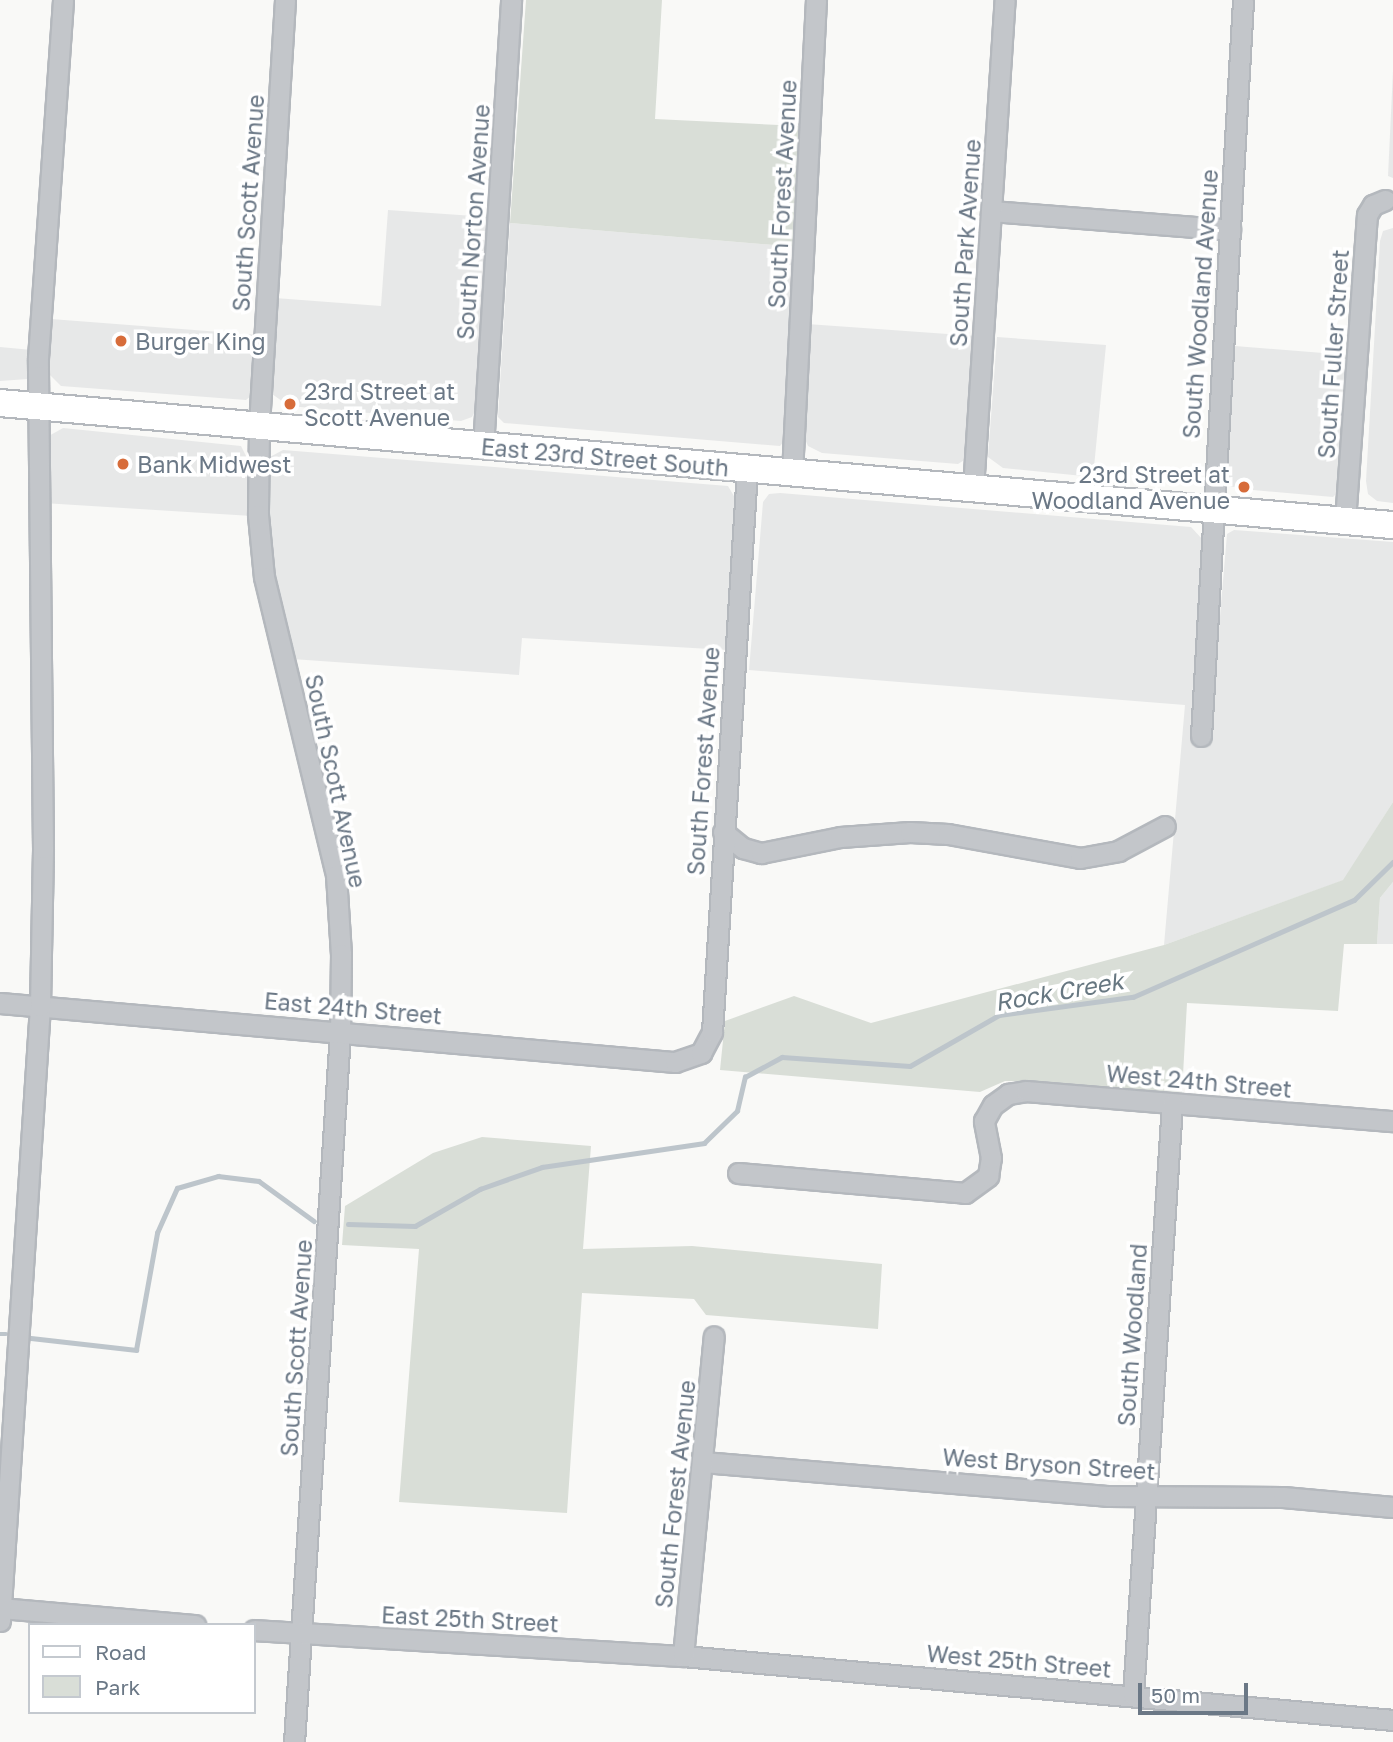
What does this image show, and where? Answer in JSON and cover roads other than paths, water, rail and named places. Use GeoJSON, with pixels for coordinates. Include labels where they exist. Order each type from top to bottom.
{"type":"FeatureCollection","features":[{"type":"Feature","properties":{"kind":"main road","name":"East 23rd Street South"},"geometry":{"type":"LineString","coordinates":[[0,403],[259,428],[1393,525]]}},
{"type":"Feature","properties":{"kind":"street"},"geometry":{"type":"LineString","coordinates":[[63,0],[38,358],[43,848],[40,1006],[1,1612],[165,1623]]}},
{"type":"Feature","properties":{"kind":"street","name":"South Scott Avenue"},"geometry":{"type":"LineString","coordinates":[[285,0],[259,428],[258,515],[264,577],[336,875],[340,1033],[294,1742]]}},
{"type":"Feature","properties":{"kind":"street","name":"South Norton Avenue"},"geometry":{"type":"LineString","coordinates":[[483,447],[511,0]]}},
{"type":"Feature","properties":{"kind":"street","name":"South Forest Avenue"},"geometry":{"type":"LineString","coordinates":[[792,473],[816,0]]}},
{"type":"Feature","properties":{"kind":"street","name":"South Park Avenue"},"geometry":{"type":"LineString","coordinates":[[974,489],[1005,0]]}},
{"type":"Feature","properties":{"kind":"street","name":"South Woodland Avenue"},"geometry":{"type":"LineString","coordinates":[[1201,736],[1215,534],[1211,509],[1243,0]]}},
{"type":"Feature","properties":{"kind":"street","name":"South Fuller Street"},"geometry":{"type":"LineString","coordinates":[[1345,521],[1367,215],[1373,205],[1385,200]]}},
{"type":"Feature","properties":{"kind":"street"},"geometry":{"type":"LineString","coordinates":[[991,211],[1230,230]]}},
{"type":"Feature","properties":{"kind":"street","name":"South Forest Avenue"},"geometry":{"type":"LineString","coordinates":[[701,1053],[712,1032],[747,469]]}},
{"type":"Feature","properties":{"kind":"street"},"geometry":{"type":"LineString","coordinates":[[723,832],[743,848],[761,853],[840,837],[910,832],[948,834],[1052,856],[1080,858],[1118,851],[1165,826]]}},
{"type":"Feature","properties":{"kind":"street","name":"East 24th Street"},"geometry":{"type":"LineString","coordinates":[[0,1003],[675,1062],[701,1053]]}},
{"type":"Feature","properties":{"kind":"street","name":"West 24th Street"},"geometry":{"type":"LineString","coordinates":[[738,1173],[965,1192],[975,1188],[988,1176],[991,1158],[984,1121],[1003,1097],[1026,1091],[1393,1121]]}},
{"type":"Feature","properties":{"kind":"street","name":"South Woodland"},"geometry":{"type":"LineString","coordinates":[[1133,1695],[1172,1104]]}},
{"type":"Feature","properties":{"kind":"street","name":"South Forest Avenue"},"geometry":{"type":"LineString","coordinates":[[683,1656],[714,1336]]}},
{"type":"Feature","properties":{"kind":"street","name":"West Bryson Street"},"geometry":{"type":"LineString","coordinates":[[703,1462],[1145,1496],[1283,1497],[1393,1507]]}},
{"type":"Feature","properties":{"kind":"street","name":"East 25th Street"},"geometry":{"type":"LineString","coordinates":[[256,1630],[683,1656]]}},
{"type":"Feature","properties":{"kind":"street","name":"West 25th Street"},"geometry":{"type":"LineString","coordinates":[[683,1656],[1393,1720]]}},
{"type":"Feature","properties":{"kind":"waterway","name":"Rock Creek"},"geometry":{"type":"LineString","coordinates":[[348,1224],[415,1226],[480,1189],[542,1167],[704,1143],[737,1111],[745,1077],[782,1057],[910,1066],[999,1015],[1133,997],[1354,900],[1393,862]]}},
{"type":"Feature","properties":{"kind":"waterway","name":"Rock Creek"},"geometry":{"type":"LineString","coordinates":[[31,1338],[136,1350],[157,1233],[177,1188],[218,1176],[259,1181],[314,1221]]}},
{"type":"Feature","properties":{"kind":"waterway","name":"Rock Creek"},"geometry":{"type":"LineString","coordinates":[[0,1334],[6,1334]]}},
{"type":"Feature","properties":{"kind":"place","name":"Burger King"},"geometry":{"type":"Point","coordinates":[121,341]}},
{"type":"Feature","properties":{"kind":"place","name":"23rd Street at Scott Avenue"},"geometry":{"type":"Point","coordinates":[290,404]}},
{"type":"Feature","properties":{"kind":"place","name":"Bank Midwest"},"geometry":{"type":"Point","coordinates":[123,464]}},
{"type":"Feature","properties":{"kind":"place","name":"23rd Street at Woodland Avenue"},"geometry":{"type":"Point","coordinates":[1244,487]}}]}
